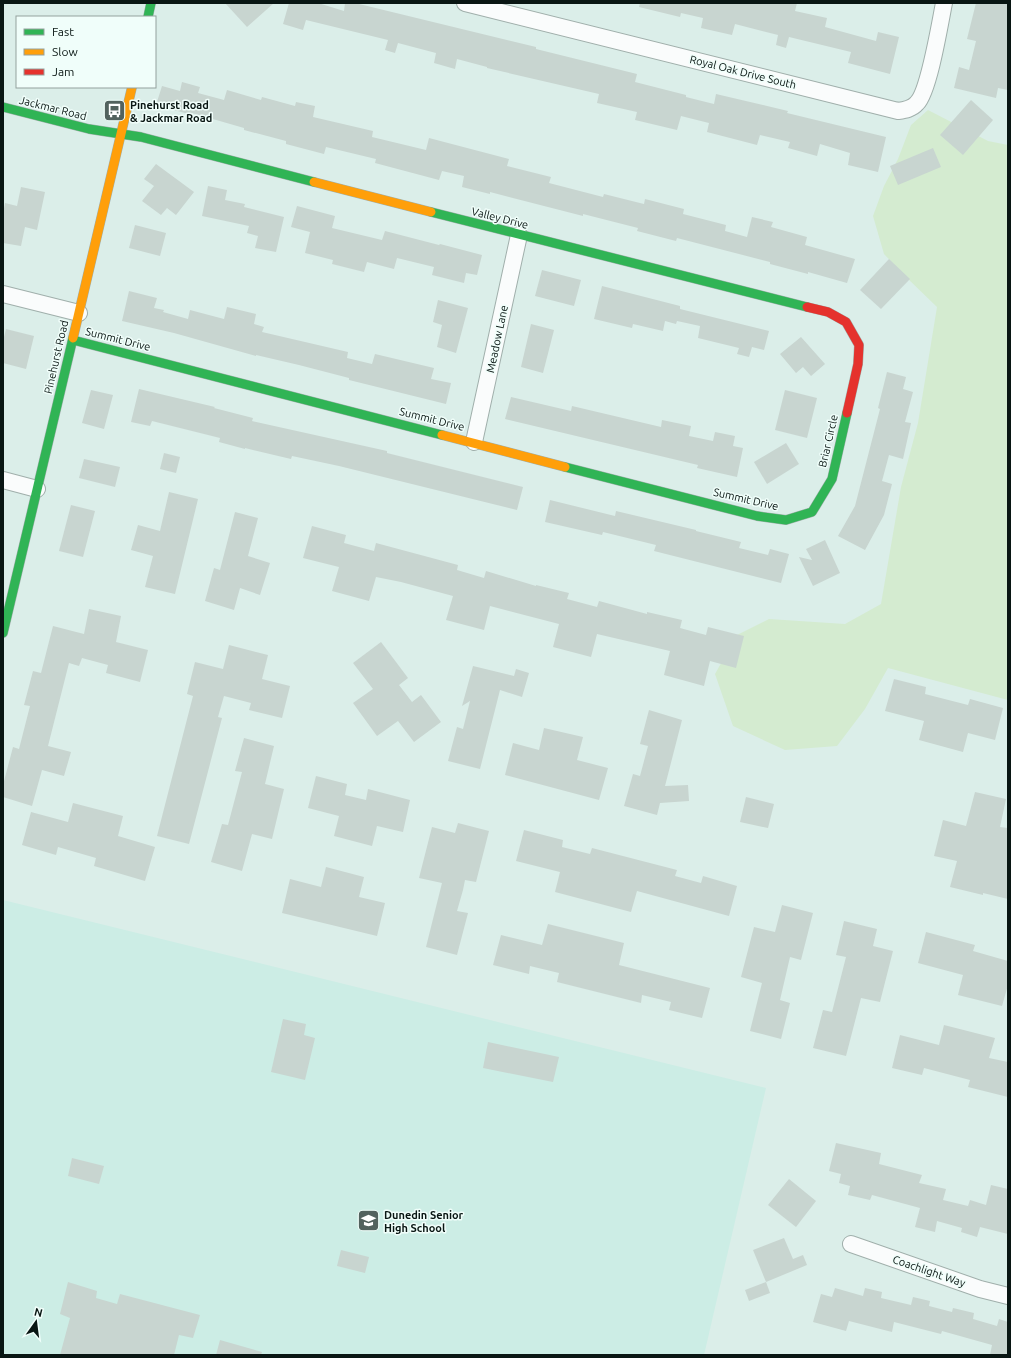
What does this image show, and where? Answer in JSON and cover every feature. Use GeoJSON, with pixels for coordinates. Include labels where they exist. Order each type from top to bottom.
{"type":"FeatureCollection","features":[{"type":"Feature","properties":{"kind":"street"},"geometry":{"type":"LineString","coordinates":[[148,16],[151,3]]}},
{"type":"Feature","properties":{"kind":"street","name":"Royal Oak Drive South"},"geometry":{"type":"LineString","coordinates":[[465,3],[898,111],[907,110],[918,102],[926,85],[944,3]]}},
{"type":"Feature","properties":{"kind":"street","name":"Pinehurst Road"},"geometry":{"type":"LineString","coordinates":[[3,633],[132,88]]}},
{"type":"Feature","properties":{"kind":"street","name":"Jackmar Road"},"geometry":{"type":"LineString","coordinates":[[3,107],[95,131],[121,135]]}},
{"type":"Feature","properties":{"kind":"street","name":"Valley Drive"},"geometry":{"type":"LineString","coordinates":[[121,135],[141,137],[519,235],[828,312],[846,322],[859,345]]}},
{"type":"Feature","properties":{"kind":"street","name":"Meadow Lane"},"geometry":{"type":"LineString","coordinates":[[474,442],[519,235]]}},
{"type":"Feature","properties":{"kind":"street"},"geometry":{"type":"LineString","coordinates":[[3,294],[79,313]]}},
{"type":"Feature","properties":{"kind":"street","name":"Summit Drive"},"geometry":{"type":"LineString","coordinates":[[73,340],[758,516],[786,520]]}},
{"type":"Feature","properties":{"kind":"street","name":"Briar Circle"},"geometry":{"type":"LineString","coordinates":[[786,520],[812,512],[832,479],[858,364],[859,345]]}},
{"type":"Feature","properties":{"kind":"street"},"geometry":{"type":"LineString","coordinates":[[3,480],[37,489]]}},
{"type":"Feature","properties":{"kind":"street","name":"Coachlight Way"},"geometry":{"type":"LineString","coordinates":[[851,1244],[980,1289],[1008,1296]]}},
{"type":"Feature","properties":{"kind":"shaded area"},"geometry":{"type":"Polygon","coordinates":[[[928,110],[988,141],[1008,145],[1008,700],[888,668],[865,709],[837,746],[785,750],[733,726],[715,674],[737,635],[769,619],[845,624],[881,604],[901,487],[918,423],[937,307],[884,254],[873,216],[884,186],[898,159],[911,125],[928,110]]]}},
{"type":"Feature","properties":{"kind":"shaded area","name":"Dunedin Senior High School"},"geometry":{"type":"Polygon","coordinates":[[[3,900],[766,1088],[704,1355],[3,1355],[3,900]]]}},
{"type":"Feature","properties":{"kind":"building"},"geometry":{"type":"Polygon","coordinates":[[[225,3],[274,3],[247,27],[225,3]]]}},
{"type":"Feature","properties":{"kind":"building"},"geometry":{"type":"Polygon","coordinates":[[[289,3],[318,3],[344,11],[345,3],[355,3],[536,47],[536,49],[637,74],[635,82],[686,95],[686,97],[714,104],[716,94],[886,137],[878,172],[848,165],[850,153],[820,144],[817,156],[788,148],[790,142],[760,135],[757,145],[707,132],[709,123],[681,116],[677,130],[635,120],[637,112],[597,103],[599,94],[487,68],[457,59],[455,69],[434,63],[436,53],[398,43],[395,53],[385,50],[388,40],[306,20],[303,30],[283,24],[289,3]]]}},
{"type":"Feature","properties":{"kind":"building"},"geometry":{"type":"Polygon","coordinates":[[[640,3],[797,3],[795,11],[827,18],[825,27],[876,41],[878,32],[899,37],[890,74],[848,63],[851,52],[789,37],[786,48],[776,45],[778,35],[735,24],[732,35],[701,28],[703,18],[681,13],[680,17],[639,7],[640,3]]]}},
{"type":"Feature","properties":{"kind":"building"},"geometry":{"type":"Polygon","coordinates":[[[976,3],[1008,3],[1008,90],[998,88],[996,98],[954,88],[959,67],[969,70],[976,41],[967,39],[976,3]]]}},
{"type":"Feature","properties":{"kind":"building"},"geometry":{"type":"Polygon","coordinates":[[[182,82],[200,87],[198,93],[224,100],[227,90],[261,100],[262,97],[295,106],[296,102],[315,106],[313,117],[373,131],[372,137],[426,150],[429,138],[509,159],[507,166],[551,177],[549,183],[603,197],[604,194],[644,204],[645,199],[684,209],[683,214],[726,225],[725,231],[747,237],[752,217],[773,222],[771,227],[807,237],[805,245],[855,259],[847,283],[808,272],[808,274],[770,264],[770,262],[677,238],[676,241],[637,231],[638,228],[583,214],[583,216],[490,192],[490,194],[462,187],[464,176],[442,171],[439,180],[375,163],[376,159],[326,147],[324,154],[286,144],[286,141],[244,130],[244,128],[192,113],[192,115],[156,105],[162,86],[180,91],[182,82]]]}},
{"type":"Feature","properties":{"kind":"building"},"geometry":{"type":"Polygon","coordinates":[[[971,100],[993,120],[963,155],[940,135],[971,100]]]}},
{"type":"Feature","properties":{"kind":"building"},"geometry":{"type":"Polygon","coordinates":[[[933,148],[941,167],[898,185],[890,166],[933,148]]]}},
{"type":"Feature","properties":{"kind":"building"},"geometry":{"type":"Polygon","coordinates":[[[156,164],[194,192],[176,215],[167,208],[161,215],[142,201],[154,186],[144,179],[156,164]]]}},
{"type":"Feature","properties":{"kind":"building"},"geometry":{"type":"Polygon","coordinates":[[[208,186],[227,190],[225,200],[245,204],[244,207],[284,217],[276,252],[255,248],[258,236],[247,233],[249,226],[202,216],[208,186]]]}},
{"type":"Feature","properties":{"kind":"building"},"geometry":{"type":"Polygon","coordinates":[[[21,187],[45,192],[37,230],[25,227],[21,246],[3,243],[3,214],[5,203],[17,206],[21,187]]]}},
{"type":"Feature","properties":{"kind":"building"},"geometry":{"type":"Polygon","coordinates":[[[297,206],[335,216],[332,228],[382,240],[385,231],[482,255],[477,275],[466,273],[464,283],[432,275],[434,267],[397,258],[394,269],[367,262],[364,272],[332,264],[333,260],[305,253],[310,232],[291,227],[297,206]]]}},
{"type":"Feature","properties":{"kind":"building"},"geometry":{"type":"Polygon","coordinates":[[[135,225],[166,233],[160,256],[129,248],[135,225]]]}},
{"type":"Feature","properties":{"kind":"building"},"geometry":{"type":"Polygon","coordinates":[[[889,259],[910,279],[881,309],[860,290],[889,259]]]}},
{"type":"Feature","properties":{"kind":"building"},"geometry":{"type":"Polygon","coordinates":[[[542,270],[581,280],[574,306],[535,296],[542,270]]]}},
{"type":"Feature","properties":{"kind":"building"},"geometry":{"type":"Polygon","coordinates":[[[602,286],[680,306],[680,309],[769,331],[764,350],[752,347],[749,357],[737,354],[739,348],[698,338],[700,326],[677,321],[676,324],[665,321],[663,331],[633,324],[632,328],[594,319],[602,286]]]}},
{"type":"Feature","properties":{"kind":"building"},"geometry":{"type":"Polygon","coordinates":[[[129,291],[157,298],[154,308],[188,319],[190,310],[224,319],[227,307],[256,314],[254,324],[264,327],[262,332],[348,352],[347,358],[372,364],[375,354],[434,368],[431,379],[451,383],[446,404],[349,380],[349,378],[299,365],[256,356],[174,333],[122,321],[129,291]]]}},
{"type":"Feature","properties":{"kind":"building"},"geometry":{"type":"Polygon","coordinates":[[[438,300],[468,308],[456,353],[437,347],[442,325],[433,322],[438,300]]]}},
{"type":"Feature","properties":{"kind":"building"},"geometry":{"type":"Polygon","coordinates":[[[531,324],[554,330],[543,373],[521,367],[531,324]]]}},
{"type":"Feature","properties":{"kind":"building"},"geometry":{"type":"Polygon","coordinates":[[[6,329],[34,336],[26,369],[3,363],[3,341],[6,329]]]}},
{"type":"Feature","properties":{"kind":"building"},"geometry":{"type":"Polygon","coordinates":[[[801,337],[825,364],[811,376],[803,367],[796,373],[780,354],[801,337]]]}},
{"type":"Feature","properties":{"kind":"building"},"geometry":{"type":"Polygon","coordinates":[[[887,372],[906,377],[903,389],[913,392],[905,422],[911,423],[903,459],[889,455],[882,481],[892,484],[884,515],[865,550],[838,536],[855,506],[880,409],[878,408],[887,372]]]}},
{"type":"Feature","properties":{"kind":"building"},"geometry":{"type":"Polygon","coordinates":[[[139,389],[215,407],[214,408],[253,418],[252,421],[387,451],[387,453],[523,487],[517,510],[339,466],[292,456],[291,459],[245,449],[219,442],[220,438],[152,421],[150,426],[131,422],[139,389]]]}},
{"type":"Feature","properties":{"kind":"building"},"geometry":{"type":"Polygon","coordinates":[[[91,390],[113,395],[104,429],[82,423],[91,390]]]}},
{"type":"Feature","properties":{"kind":"building"},"geometry":{"type":"Polygon","coordinates":[[[785,390],[817,398],[807,438],[775,430],[785,390]]]}},
{"type":"Feature","properties":{"kind":"building"},"geometry":{"type":"Polygon","coordinates":[[[511,397],[571,411],[572,406],[661,427],[662,420],[691,426],[689,436],[713,441],[715,432],[735,436],[733,446],[743,448],[737,477],[697,468],[698,465],[505,419],[511,397]]]}},
{"type":"Feature","properties":{"kind":"building"},"geometry":{"type":"Polygon","coordinates":[[[786,443],[799,464],[767,484],[754,462],[786,443]]]}},
{"type":"Feature","properties":{"kind":"building"},"geometry":{"type":"Polygon","coordinates":[[[164,453],[180,457],[176,473],[160,469],[164,453]]]}},
{"type":"Feature","properties":{"kind":"building"},"geometry":{"type":"Polygon","coordinates":[[[84,459],[120,467],[115,487],[79,478],[84,459]]]}},
{"type":"Feature","properties":{"kind":"building"},"geometry":{"type":"Polygon","coordinates":[[[169,492],[198,499],[175,594],[145,587],[153,556],[131,550],[138,525],[160,531],[169,492]]]}},
{"type":"Feature","properties":{"kind":"building"},"geometry":{"type":"Polygon","coordinates":[[[550,500],[615,516],[616,511],[696,530],[741,542],[739,548],[768,555],[770,549],[789,554],[781,583],[654,551],[656,545],[603,532],[602,535],[545,522],[550,500]]]}},
{"type":"Feature","properties":{"kind":"building"},"geometry":{"type":"Polygon","coordinates":[[[71,505],[95,511],[83,557],[59,551],[71,505]]]}},
{"type":"Feature","properties":{"kind":"building"},"geometry":{"type":"Polygon","coordinates":[[[235,512],[258,518],[248,556],[270,563],[260,595],[240,588],[234,610],[205,601],[214,568],[220,570],[235,512]]]}},
{"type":"Feature","properties":{"kind":"building"},"geometry":{"type":"Polygon","coordinates":[[[312,526],[346,535],[344,543],[374,551],[376,543],[458,565],[457,570],[484,578],[486,571],[536,586],[569,593],[567,599],[597,607],[599,601],[647,614],[647,612],[682,620],[680,628],[706,635],[708,627],[744,636],[736,668],[710,661],[704,686],[664,675],[670,651],[597,634],[591,657],[553,647],[559,624],[490,606],[484,630],[446,620],[453,596],[401,582],[376,577],[369,601],[332,591],[339,567],[303,558],[312,526]]]}},
{"type":"Feature","properties":{"kind":"building"},"geometry":{"type":"Polygon","coordinates":[[[825,540],[840,573],[813,586],[799,557],[812,560],[806,549],[825,540]]]}},
{"type":"Feature","properties":{"kind":"building"},"geometry":{"type":"Polygon","coordinates":[[[89,609],[121,616],[116,642],[148,650],[140,682],[106,673],[108,665],[82,658],[79,666],[69,663],[48,746],[71,752],[64,776],[42,770],[32,806],[3,797],[3,785],[13,747],[19,749],[30,706],[24,705],[33,671],[41,673],[53,626],[84,634],[89,609]]]}},
{"type":"Feature","properties":{"kind":"building"},"geometry":{"type":"Polygon","coordinates":[[[381,642],[408,678],[399,685],[412,702],[421,695],[441,722],[414,742],[398,721],[377,736],[353,703],[373,689],[353,663],[381,642]]]}},
{"type":"Feature","properties":{"kind":"building"},"geometry":{"type":"Polygon","coordinates":[[[229,645],[268,655],[262,679],[290,686],[282,718],[249,710],[251,703],[224,696],[218,717],[222,718],[189,844],[157,836],[193,696],[187,694],[195,662],[223,669],[229,645]]]}},
{"type":"Feature","properties":{"kind":"building"},"geometry":{"type":"Polygon","coordinates":[[[473,666],[514,676],[516,669],[529,673],[522,697],[500,690],[480,769],[448,761],[457,727],[463,729],[470,701],[462,706],[473,666]]]}},
{"type":"Feature","properties":{"kind":"building"},"geometry":{"type":"Polygon","coordinates":[[[894,679],[926,687],[925,694],[968,705],[970,699],[1003,708],[995,740],[968,733],[963,752],[919,740],[924,721],[885,711],[894,679]]]}},
{"type":"Feature","properties":{"kind":"building"},"geometry":{"type":"Polygon","coordinates":[[[649,710],[682,720],[665,786],[688,785],[689,801],[660,803],[657,815],[624,806],[633,774],[640,776],[648,746],[640,744],[649,710]]]}},
{"type":"Feature","properties":{"kind":"building"},"geometry":{"type":"Polygon","coordinates":[[[544,728],[583,737],[577,760],[608,768],[599,800],[505,775],[513,743],[539,750],[544,728]]]}},
{"type":"Feature","properties":{"kind":"building"},"geometry":{"type":"Polygon","coordinates":[[[244,738],[274,746],[265,784],[284,789],[272,839],[252,834],[242,871],[211,862],[222,824],[228,825],[242,772],[235,771],[244,738]]]}},
{"type":"Feature","properties":{"kind":"building"},"geometry":{"type":"Polygon","coordinates":[[[316,776],[347,784],[345,795],[366,800],[368,789],[410,800],[403,832],[377,826],[372,846],[334,836],[339,816],[308,808],[316,776]]]}},
{"type":"Feature","properties":{"kind":"building"},"geometry":{"type":"Polygon","coordinates":[[[975,792],[1006,799],[1000,827],[1008,828],[1008,899],[950,887],[957,861],[934,856],[943,820],[966,826],[975,792]]]}},
{"type":"Feature","properties":{"kind":"building"},"geometry":{"type":"Polygon","coordinates":[[[746,797],[774,804],[768,828],[740,822],[746,797]]]}},
{"type":"Feature","properties":{"kind":"building"},"geometry":{"type":"Polygon","coordinates":[[[73,803],[123,816],[118,836],[155,847],[145,881],[94,866],[96,858],[58,847],[56,855],[22,845],[31,812],[68,822],[73,803]]]}},
{"type":"Feature","properties":{"kind":"building"},"geometry":{"type":"Polygon","coordinates":[[[458,823],[489,831],[476,882],[465,880],[457,911],[468,913],[457,955],[426,947],[442,883],[419,878],[432,827],[455,833],[458,823]]]}},
{"type":"Feature","properties":{"kind":"building"},"geometry":{"type":"Polygon","coordinates":[[[524,830],[563,840],[562,847],[590,854],[592,848],[677,870],[675,876],[701,883],[703,876],[737,886],[729,916],[637,891],[631,912],[555,892],[560,872],[516,861],[524,830]]]}},
{"type":"Feature","properties":{"kind":"building"},"geometry":{"type":"Polygon","coordinates":[[[326,867],[364,877],[359,897],[385,903],[377,936],[282,913],[290,879],[321,887],[326,867]]]}},
{"type":"Feature","properties":{"kind":"building"},"geometry":{"type":"Polygon","coordinates":[[[782,905],[813,913],[801,960],[790,957],[780,1000],[790,1003],[781,1039],[750,1031],[762,983],[741,977],[754,927],[775,932],[782,905]]]}},
{"type":"Feature","properties":{"kind":"building"},"geometry":{"type":"Polygon","coordinates":[[[844,921],[877,929],[873,946],[893,951],[880,1002],[861,998],[846,1056],[813,1048],[823,1010],[832,1012],[846,957],[836,955],[844,921]]]}},
{"type":"Feature","properties":{"kind":"building"},"geometry":{"type":"Polygon","coordinates":[[[548,924],[624,943],[619,965],[710,988],[702,1018],[669,1010],[671,1002],[642,995],[641,1003],[557,982],[559,973],[530,966],[529,974],[493,965],[501,935],[542,945],[548,924]]]}},
{"type":"Feature","properties":{"kind":"building"},"geometry":{"type":"Polygon","coordinates":[[[926,932],[975,945],[973,951],[1008,961],[1008,985],[1002,1006],[958,995],[963,975],[918,963],[926,932]]]}},
{"type":"Feature","properties":{"kind":"building"},"geometry":{"type":"Polygon","coordinates":[[[283,1019],[306,1024],[304,1035],[315,1038],[305,1080],[271,1072],[283,1019]]]}},
{"type":"Feature","properties":{"kind":"building"},"geometry":{"type":"Polygon","coordinates":[[[944,1025],[995,1038],[989,1058],[1008,1062],[1008,1097],[968,1087],[970,1080],[924,1068],[922,1075],[892,1068],[900,1035],[939,1045],[944,1025]]]}},
{"type":"Feature","properties":{"kind":"building"},"geometry":{"type":"Polygon","coordinates":[[[488,1042],[559,1057],[553,1082],[483,1068],[488,1042]]]}},
{"type":"Feature","properties":{"kind":"building"},"geometry":{"type":"Polygon","coordinates":[[[836,1143],[881,1153],[879,1164],[922,1175],[919,1183],[946,1189],[943,1200],[968,1206],[970,1200],[986,1205],[991,1185],[1008,1189],[1008,1234],[980,1227],[977,1237],[961,1232],[962,1228],[937,1221],[935,1232],[915,1227],[920,1208],[872,1195],[870,1200],[848,1195],[850,1186],[839,1183],[841,1174],[829,1171],[836,1143]]]}},
{"type":"Feature","properties":{"kind":"building"},"geometry":{"type":"Polygon","coordinates":[[[72,1158],[104,1166],[99,1184],[68,1176],[72,1158]]]}},
{"type":"Feature","properties":{"kind":"building"},"geometry":{"type":"Polygon","coordinates":[[[789,1179],[816,1201],[796,1227],[768,1205],[789,1179]]]}},
{"type":"Feature","properties":{"kind":"building"},"geometry":{"type":"Polygon","coordinates":[[[784,1238],[793,1259],[803,1255],[807,1265],[766,1282],[753,1250],[784,1238]]]}},
{"type":"Feature","properties":{"kind":"building"},"geometry":{"type":"Polygon","coordinates":[[[341,1250],[369,1257],[365,1273],[337,1266],[341,1250]]]}},
{"type":"Feature","properties":{"kind":"building"},"geometry":{"type":"Polygon","coordinates":[[[68,1282],[97,1291],[96,1298],[117,1304],[120,1294],[200,1315],[193,1338],[179,1335],[174,1355],[60,1355],[70,1318],[60,1314],[68,1282]]]}},
{"type":"Feature","properties":{"kind":"building"},"geometry":{"type":"Polygon","coordinates":[[[766,1282],[770,1293],[749,1301],[745,1290],[766,1282]]]}},
{"type":"Feature","properties":{"kind":"building"},"geometry":{"type":"Polygon","coordinates":[[[835,1288],[863,1296],[865,1288],[882,1292],[881,1298],[911,1305],[913,1297],[930,1301],[929,1306],[952,1312],[953,1308],[974,1313],[973,1319],[997,1326],[999,1319],[1008,1322],[1008,1355],[990,1355],[992,1345],[942,1331],[941,1334],[894,1322],[892,1332],[849,1321],[846,1331],[813,1322],[821,1294],[832,1297],[835,1288]]]}},
{"type":"Feature","properties":{"kind":"building"},"geometry":{"type":"Polygon","coordinates":[[[220,1340],[262,1352],[261,1355],[216,1355],[220,1340]]]}},
{"type":"Feature","properties":{"kind":"traffic: fast"},"geometry":{"type":"LineString","coordinates":[[148,16],[151,3]]}},
{"type":"Feature","properties":{"kind":"traffic: fast"},"geometry":{"type":"LineString","coordinates":[[3,107],[89,129],[141,137],[314,182]]}},
{"type":"Feature","properties":{"kind":"traffic: fast"},"geometry":{"type":"LineString","coordinates":[[431,212],[807,307]]}},
{"type":"Feature","properties":{"kind":"traffic: fast"},"geometry":{"type":"LineString","coordinates":[[3,633],[73,338]]}},
{"type":"Feature","properties":{"kind":"traffic: fast"},"geometry":{"type":"LineString","coordinates":[[73,340],[442,435]]}},
{"type":"Feature","properties":{"kind":"traffic: fast"},"geometry":{"type":"LineString","coordinates":[[565,467],[757,516],[786,520],[812,512],[832,479],[847,413]]}},
{"type":"Feature","properties":{"kind":"traffic: slow"},"geometry":{"type":"LineString","coordinates":[[73,338],[132,88]]}},
{"type":"Feature","properties":{"kind":"traffic: slow"},"geometry":{"type":"LineString","coordinates":[[314,182],[431,212]]}},
{"type":"Feature","properties":{"kind":"traffic: slow"},"geometry":{"type":"LineString","coordinates":[[442,435],[565,467]]}},
{"type":"Feature","properties":{"kind":"traffic: jam"},"geometry":{"type":"LineString","coordinates":[[807,307],[828,312],[846,322],[859,345],[858,364],[847,413]]}},
{"type":"Feature","properties":{"kind":"place","name":"Pinehurst Road & Jackmar Road"},"geometry":{"type":"Point","coordinates":[115,111]}},
{"type":"Feature","properties":{"kind":"place","name":"Dunedin Senior High School"},"geometry":{"type":"Point","coordinates":[369,1221]}}]}
